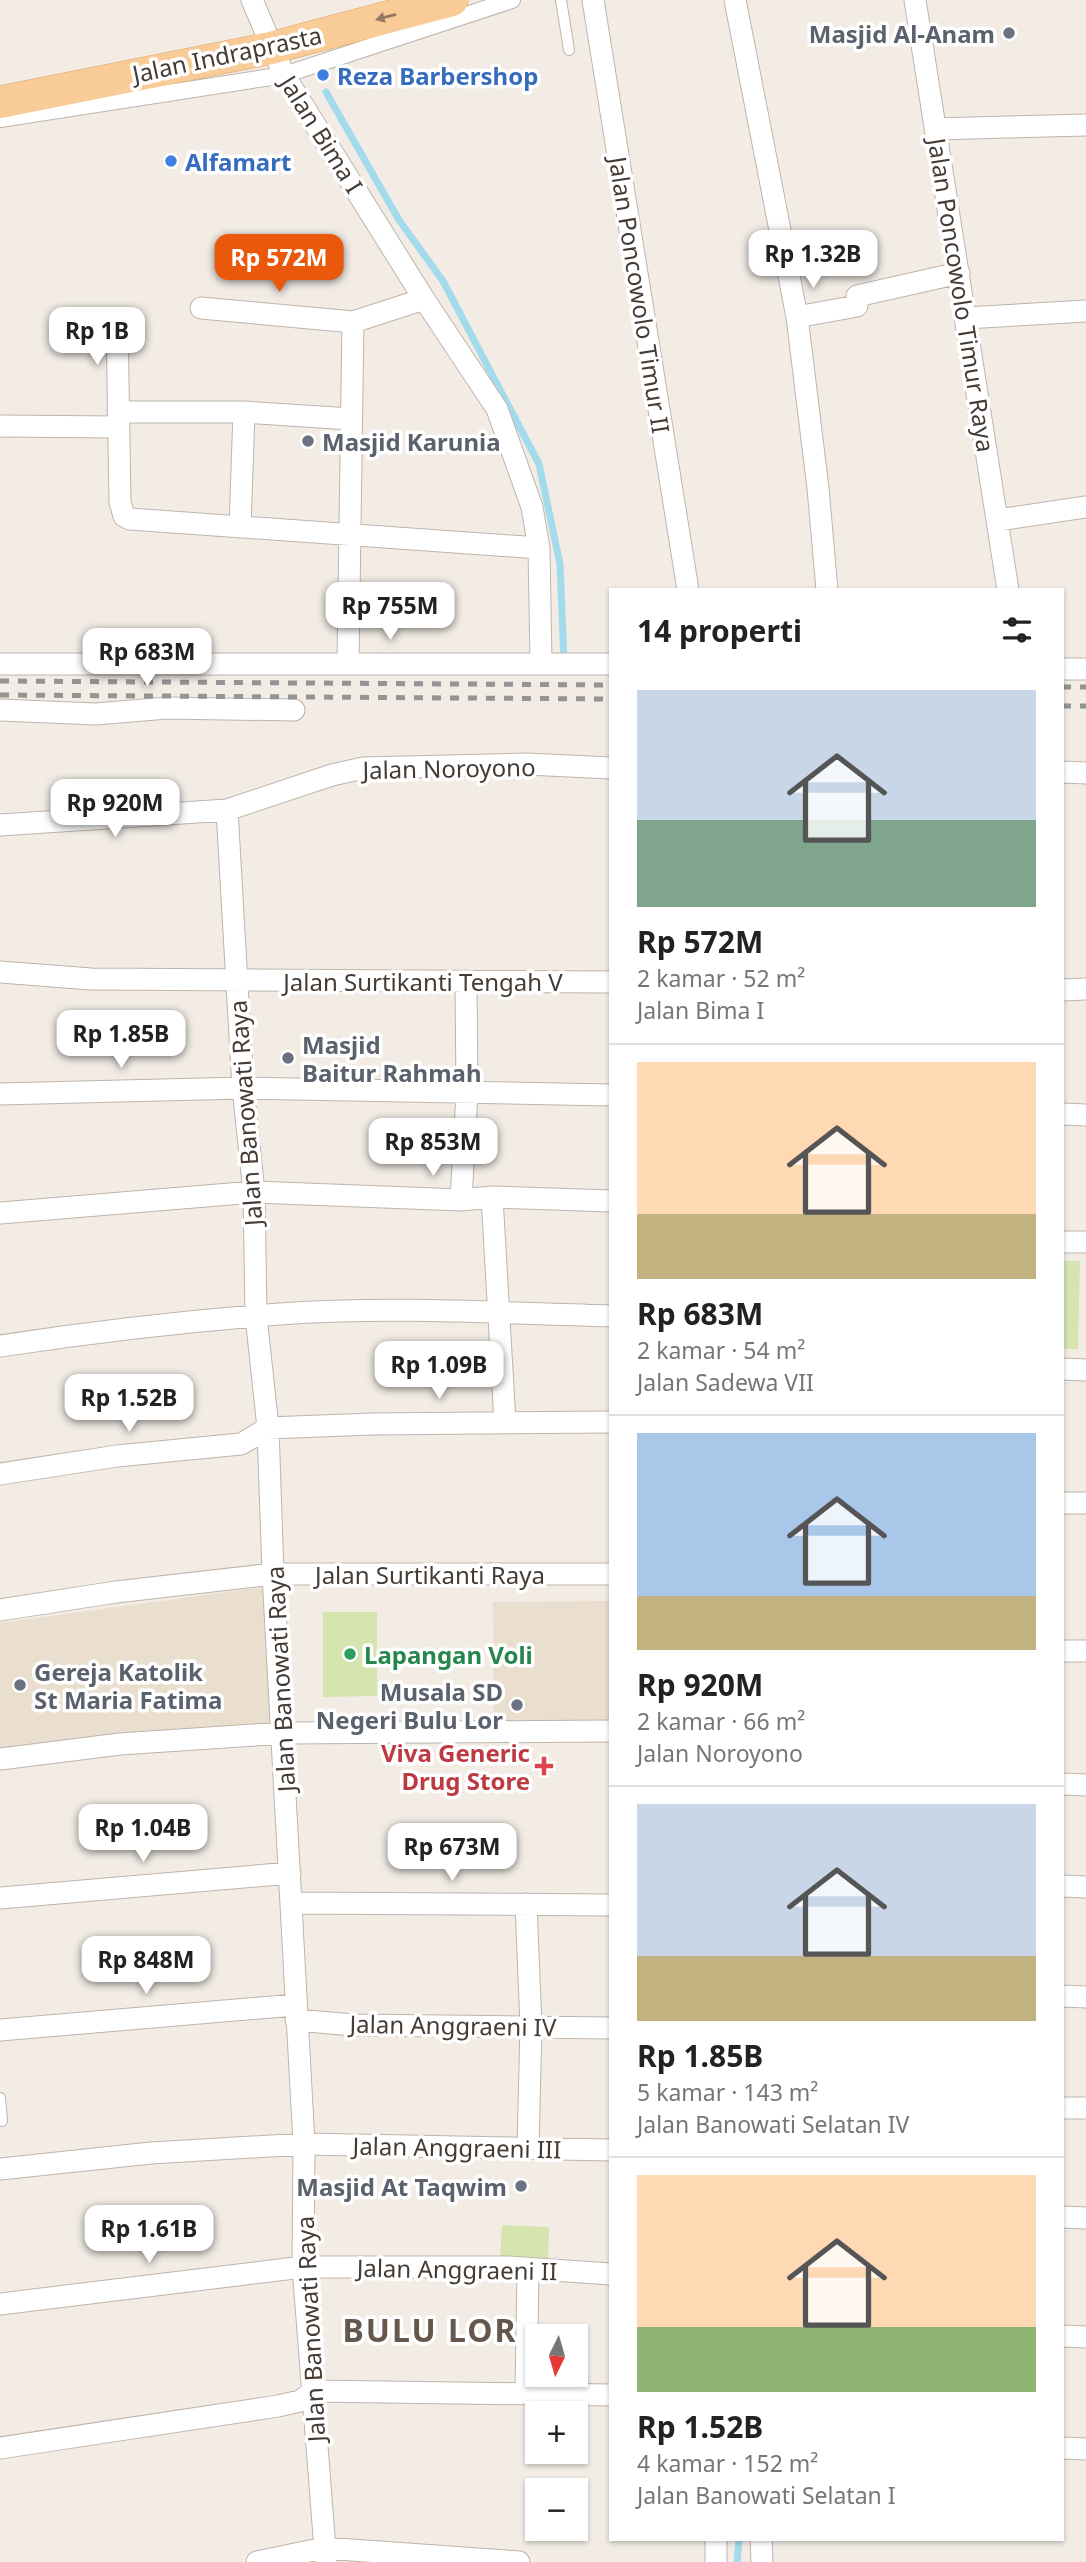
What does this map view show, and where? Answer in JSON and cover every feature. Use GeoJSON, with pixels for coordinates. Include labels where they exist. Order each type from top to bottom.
{"type":"FeatureCollection","features":[{"type":"Feature","properties":{"kind":"main road","name":"Jalan Indraprasta"},"geometry":{"type":"LineString","coordinates":[[0,102],[278,62],[452,0]]}},
{"type":"Feature","properties":{"kind":"street","name":"Jalan Bima I"},"geometry":{"type":"LineString","coordinates":[[252,0],[278,62],[424,299],[497,409],[532,507],[539,548],[541,663]]}},
{"type":"Feature","properties":{"kind":"street"},"geometry":{"type":"LineString","coordinates":[[0,119],[278,62],[512,0]]}},
{"type":"Feature","properties":{"kind":"street","name":"Jalan Poncowolo Timur II"},"geometry":{"type":"LineString","coordinates":[[593,0],[688,588]]}},
{"type":"Feature","properties":{"kind":"street"},"geometry":{"type":"LineString","coordinates":[[735,0],[797,317],[818,488],[827,588]]}},
{"type":"Feature","properties":{"kind":"street","name":"Jalan Poncowolo Timur Raya"},"geometry":{"type":"LineString","coordinates":[[915,0],[1008,588]]}},
{"type":"Feature","properties":{"kind":"street"},"geometry":{"type":"LineString","coordinates":[[935,129],[1086,125]]}},
{"type":"Feature","properties":{"kind":"street"},"geometry":{"type":"LineString","coordinates":[[797,317],[857,306],[857,296],[959,273]]}},
{"type":"Feature","properties":{"kind":"street"},"geometry":{"type":"LineString","coordinates":[[201,308],[353,323],[424,299]]}},
{"type":"Feature","properties":{"kind":"street"},"geometry":{"type":"LineString","coordinates":[[965,318],[1086,311]]}},
{"type":"Feature","properties":{"kind":"street"},"geometry":{"type":"LineString","coordinates":[[117,321],[120,502],[124,516],[130,519],[539,548]]}},
{"type":"Feature","properties":{"kind":"street"},"geometry":{"type":"LineString","coordinates":[[348,663],[353,323]]}},
{"type":"Feature","properties":{"kind":"street"},"geometry":{"type":"LineString","coordinates":[[0,426],[244,412],[351,419]]}},
{"type":"Feature","properties":{"kind":"street"},"geometry":{"type":"LineString","coordinates":[[240,527],[244,412]]}},
{"type":"Feature","properties":{"kind":"street"},"geometry":{"type":"LineString","coordinates":[[998,520],[1086,507]]}},
{"type":"Feature","properties":{"kind":"street"},"geometry":{"type":"LineString","coordinates":[[0,664],[609,664]]}},
{"type":"Feature","properties":{"kind":"street"},"geometry":{"type":"LineString","coordinates":[[1064,668],[1086,669]]}},
{"type":"Feature","properties":{"kind":"street"},"geometry":{"type":"LineString","coordinates":[[0,710],[96,713],[167,708],[293,710]]}},
{"type":"Feature","properties":{"kind":"street","name":"Jalan Noroyono"},"geometry":{"type":"LineString","coordinates":[[0,825],[228,810],[332,775],[363,768],[527,764],[609,768]]}},
{"type":"Feature","properties":{"kind":"street"},"geometry":{"type":"LineString","coordinates":[[1064,772],[1086,773]]}},
{"type":"Feature","properties":{"kind":"street","name":"Jalan Banowati Raya"},"geometry":{"type":"LineString","coordinates":[[228,810],[243,1088],[254,1192],[256,1316],[268,1428],[273,1574],[293,1903],[304,2144],[303,2267],[325,2556]]}},
{"type":"Feature","properties":{"kind":"street","name":"Jalan Surtikanti Tengah V"},"geometry":{"type":"LineString","coordinates":[[0,972],[90,979],[609,982]]}},
{"type":"Feature","properties":{"kind":"street"},"geometry":{"type":"LineString","coordinates":[[461,1200],[467,1093],[467,981]]}},
{"type":"Feature","properties":{"kind":"street"},"geometry":{"type":"LineString","coordinates":[[1064,990],[1086,989]]}},
{"type":"Feature","properties":{"kind":"street"},"geometry":{"type":"LineString","coordinates":[[0,1094],[243,1088],[609,1095]]}},
{"type":"Feature","properties":{"kind":"street"},"geometry":{"type":"LineString","coordinates":[[1064,1114],[1086,1115]]}},
{"type":"Feature","properties":{"kind":"street"},"geometry":{"type":"LineString","coordinates":[[0,1213],[254,1192],[461,1200],[492,1197],[609,1202]]}},
{"type":"Feature","properties":{"kind":"street"},"geometry":{"type":"LineString","coordinates":[[492,1197],[505,1422]]}},
{"type":"Feature","properties":{"kind":"street"},"geometry":{"type":"LineString","coordinates":[[1064,1242],[1086,1242]]}},
{"type":"Feature","properties":{"kind":"street"},"geometry":{"type":"LineString","coordinates":[[0,1346],[95,1332],[256,1316],[379,1311],[609,1316]]}},
{"type":"Feature","properties":{"kind":"street"},"geometry":{"type":"LineString","coordinates":[[1064,1369],[1086,1370]]}},
{"type":"Feature","properties":{"kind":"street"},"geometry":{"type":"LineString","coordinates":[[0,1474],[117,1456],[241,1444],[268,1428],[372,1423],[609,1422]]}},
{"type":"Feature","properties":{"kind":"street"},"geometry":{"type":"LineString","coordinates":[[1064,1503],[1086,1503]]}},
{"type":"Feature","properties":{"kind":"street","name":"Jalan Surtikanti Raya"},"geometry":{"type":"LineString","coordinates":[[0,1610],[116,1592],[273,1574],[609,1574]]}},
{"type":"Feature","properties":{"kind":"street"},"geometry":{"type":"LineString","coordinates":[[1064,1651],[1086,1651]]}},
{"type":"Feature","properties":{"kind":"street"},"geometry":{"type":"LineString","coordinates":[[0,1759],[120,1744],[284,1733],[609,1731]]}},
{"type":"Feature","properties":{"kind":"street"},"geometry":{"type":"LineString","coordinates":[[1064,1784],[1086,1785]]}},
{"type":"Feature","properties":{"kind":"street"},"geometry":{"type":"LineString","coordinates":[[0,1898],[290,1873]]}},
{"type":"Feature","properties":{"kind":"street"},"geometry":{"type":"LineString","coordinates":[[1064,1886],[1086,1886]]}},
{"type":"Feature","properties":{"kind":"street"},"geometry":{"type":"LineString","coordinates":[[293,1903],[609,1905]]}},
{"type":"Feature","properties":{"kind":"street"},"geometry":{"type":"LineString","coordinates":[[526,1904],[531,2026],[528,2148]]}},
{"type":"Feature","properties":{"kind":"street"},"geometry":{"type":"LineString","coordinates":[[1064,1996],[1086,1997]]}},
{"type":"Feature","properties":{"kind":"street","name":"Jalan Anggraeni IV"},"geometry":{"type":"LineString","coordinates":[[0,2030],[296,2012],[353,2025],[609,2028]]}},
{"type":"Feature","properties":{"kind":"street"},"geometry":{"type":"LineString","coordinates":[[1064,2108],[1086,2108]]}},
{"type":"Feature","properties":{"kind":"street","name":"Jalan Anggraeni III"},"geometry":{"type":"LineString","coordinates":[[0,2169],[151,2153],[304,2144],[609,2150]]}},
{"type":"Feature","properties":{"kind":"street"},"geometry":{"type":"LineString","coordinates":[[1064,2217],[1086,2218]]}},
{"type":"Feature","properties":{"kind":"street","name":"Jalan Anggraeni II"},"geometry":{"type":"LineString","coordinates":[[0,2304],[303,2267],[528,2269],[609,2274]]}},
{"type":"Feature","properties":{"kind":"street"},"geometry":{"type":"LineString","coordinates":[[526,2394],[528,2269]]}},
{"type":"Feature","properties":{"kind":"street"},"geometry":{"type":"LineString","coordinates":[[1064,2336],[1086,2337]]}},
{"type":"Feature","properties":{"kind":"street"},"geometry":{"type":"LineString","coordinates":[[0,2448],[278,2406],[300,2401],[313,2391],[609,2395]]}},
{"type":"Feature","properties":{"kind":"street"},"geometry":{"type":"LineString","coordinates":[[1064,2448],[1086,2449]]}},
{"type":"Feature","properties":{"kind":"street"},"geometry":{"type":"LineString","coordinates":[[716,2541],[716,2562]]}},
{"type":"Feature","properties":{"kind":"street"},"geometry":{"type":"LineString","coordinates":[[761,2541],[762,2562]]}},
{"type":"Feature","properties":{"kind":"street"},"geometry":{"type":"LineString","coordinates":[[257,2562],[325,2556],[519,2562]]}},
{"type":"Feature","properties":{"kind":"lane"},"geometry":{"type":"LineString","coordinates":[[561,0],[569,50]]}},
{"type":"Feature","properties":{"kind":"lane"},"geometry":{"type":"LineString","coordinates":[[0,2098],[2,2121]]}},
{"type":"Feature","properties":{"kind":"shaded area"},"geometry":{"type":"Polygon","coordinates":[[[263,1587],[274,1723],[0,1749],[0,1623],[263,1587]]]}},
{"type":"Feature","properties":{"kind":"shaded area"},"geometry":{"type":"Polygon","coordinates":[[[609,1601],[609,1725],[494,1726],[493,1602],[609,1601]]]}},
{"type":"Feature","properties":{"kind":"green space"},"geometry":{"type":"Polygon","coordinates":[[[1064,1261],[1080,1261],[1078,1349],[1064,1349],[1064,1261]]]}},
{"type":"Feature","properties":{"kind":"green space","name":"Lapangan Voli"},"geometry":{"type":"Polygon","coordinates":[[[323,1612],[377,1612],[377,1696],[323,1697],[323,1612]]]}},
{"type":"Feature","properties":{"kind":"green space"},"geometry":{"type":"Polygon","coordinates":[[[502,2225],[549,2227],[548,2262],[500,2260],[502,2225]]]}},
{"type":"Feature","properties":{"kind":"waterway"},"geometry":{"type":"LineString","coordinates":[[326,92],[399,220],[443,281],[539,464],[560,564],[564,661]]}},
{"type":"Feature","properties":{"kind":"waterway"},"geometry":{"type":"LineString","coordinates":[[737,2562],[739,2541]]}},
{"type":"Feature","properties":{"kind":"railway"},"geometry":{"type":"LineString","coordinates":[[0,681],[609,685]]}},
{"type":"Feature","properties":{"kind":"railway"},"geometry":{"type":"LineString","coordinates":[[1064,687],[1086,687]]}},
{"type":"Feature","properties":{"kind":"railway"},"geometry":{"type":"LineString","coordinates":[[0,695],[609,699]]}},
{"type":"Feature","properties":{"kind":"railway"},"geometry":{"type":"LineString","coordinates":[[1064,706],[1086,706]]}},
{"type":"Feature","properties":{"kind":"place","name":"Masjid Al-Anam"},"geometry":{"type":"Point","coordinates":[1009,33]}},
{"type":"Feature","properties":{"kind":"place","name":"Reza Barbershop"},"geometry":{"type":"Point","coordinates":[323,75]}},
{"type":"Feature","properties":{"kind":"place","name":"Alfamart"},"geometry":{"type":"Point","coordinates":[171,161]}},
{"type":"Feature","properties":{"kind":"place","name":"Masjid Karunia"},"geometry":{"type":"Point","coordinates":[308,441]}},
{"type":"Feature","properties":{"kind":"place","name":"Masjid Baitur Rahmah"},"geometry":{"type":"Point","coordinates":[288,1058]}},
{"type":"Feature","properties":{"kind":"place","name":"Lapangan Voli"},"geometry":{"type":"Point","coordinates":[350,1654]}},
{"type":"Feature","properties":{"kind":"place","name":"Gereja Katolik St Maria Fatima"},"geometry":{"type":"Point","coordinates":[20,1685]}},
{"type":"Feature","properties":{"kind":"place","name":"Musala SD Negeri Bulu Lor"},"geometry":{"type":"Point","coordinates":[517,1705]}},
{"type":"Feature","properties":{"kind":"place","name":"Viva Generic Drug Store"},"geometry":{"type":"Point","coordinates":[544,1766]}},
{"type":"Feature","properties":{"kind":"place","name":"Masjid At Taqwim"},"geometry":{"type":"Point","coordinates":[521,2186]}},
{"type":"Feature","properties":{"kind":"district","name":"BULU LOR"},"geometry":{"type":"Point","coordinates":[430,2329]}}]}
